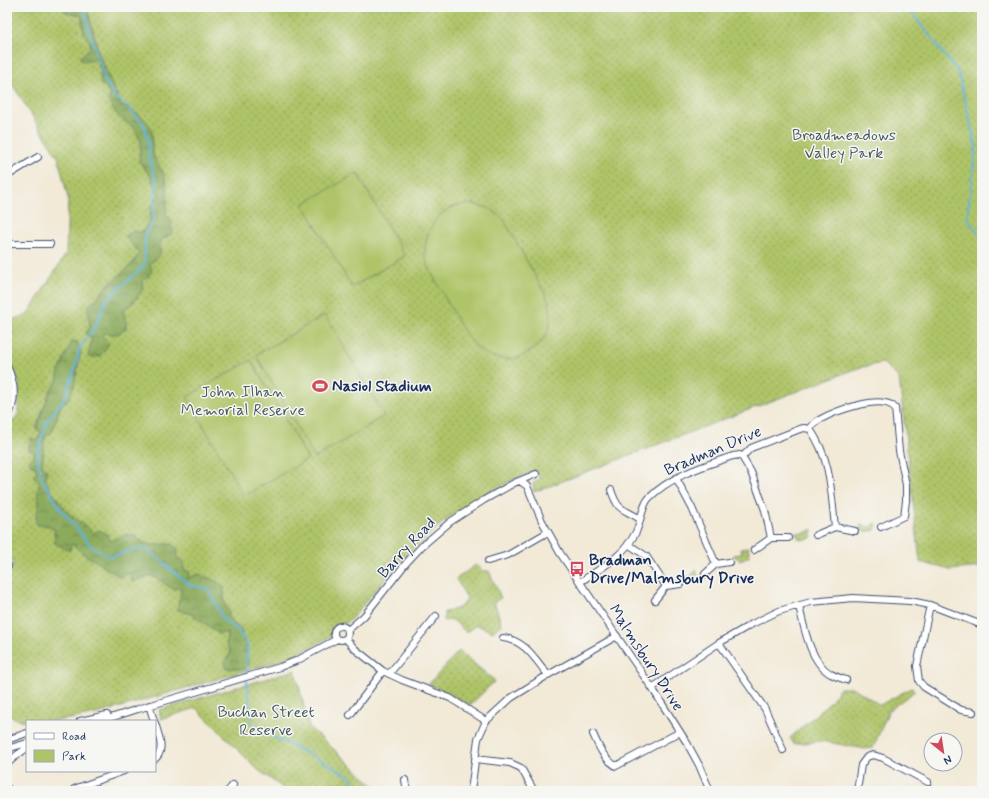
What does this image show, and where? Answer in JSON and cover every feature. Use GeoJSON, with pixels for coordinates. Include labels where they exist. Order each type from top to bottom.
{"type":"FeatureCollection","features":[{"type":"Feature","properties":{"kind":"street"},"geometry":{"type":"LineString","coordinates":[[7,176],[38,156]]}},
{"type":"Feature","properties":{"kind":"street"},"geometry":{"type":"LineString","coordinates":[[7,244],[50,244]]}},
{"type":"Feature","properties":{"kind":"street"},"geometry":{"type":"LineString","coordinates":[[7,366],[12,379],[14,394],[12,408],[7,418]]}},
{"type":"Feature","properties":{"kind":"street","name":"Bradman Drive"},"geometry":{"type":"LineString","coordinates":[[580,582],[622,552],[637,529],[649,498],[676,478],[733,456],[740,455],[742,457],[751,448],[800,429],[810,429],[818,421],[845,409],[861,404],[886,403],[893,405],[896,410],[899,451],[906,485],[906,517],[881,527]]}},
{"type":"Feature","properties":{"kind":"street"},"geometry":{"type":"LineString","coordinates":[[810,429],[822,449],[826,462],[836,526]]}},
{"type":"Feature","properties":{"kind":"street"},"geometry":{"type":"LineString","coordinates":[[742,457],[751,472],[765,510],[771,538]]}},
{"type":"Feature","properties":{"kind":"street","name":"Barry Road"},"geometry":{"type":"LineString","coordinates":[[348,630],[364,616],[407,562],[450,522],[514,483],[536,474]]}},
{"type":"Feature","properties":{"kind":"street"},"geometry":{"type":"LineString","coordinates":[[676,478],[692,508],[716,564]]}},
{"type":"Feature","properties":{"kind":"street","name":"Malmsbury Drive"},"geometry":{"type":"LineString","coordinates":[[520,481],[527,486],[548,532],[680,732],[699,765],[710,791]]}},
{"type":"Feature","properties":{"kind":"street"},"geometry":{"type":"LineString","coordinates":[[610,490],[619,508],[640,519]]}},
{"type":"Feature","properties":{"kind":"street"},"geometry":{"type":"LineString","coordinates":[[816,535],[836,526],[855,531]]}},
{"type":"Feature","properties":{"kind":"street"},"geometry":{"type":"LineString","coordinates":[[488,561],[508,555],[548,532]]}},
{"type":"Feature","properties":{"kind":"street"},"geometry":{"type":"LineString","coordinates":[[754,550],[771,538],[788,538]]}},
{"type":"Feature","properties":{"kind":"street"},"geometry":{"type":"LineString","coordinates":[[628,544],[646,556],[666,586]]}},
{"type":"Feature","properties":{"kind":"street"},"geometry":{"type":"LineString","coordinates":[[705,574],[716,564],[729,562]]}},
{"type":"Feature","properties":{"kind":"street"},"geometry":{"type":"LineString","coordinates":[[655,600],[666,586],[681,584]]}},
{"type":"Feature","properties":{"kind":"street"},"geometry":{"type":"LineString","coordinates":[[652,688],[719,643],[752,624],[780,611],[811,602],[853,598],[910,601],[930,605],[982,625]]}},
{"type":"Feature","properties":{"kind":"street"},"geometry":{"type":"LineString","coordinates":[[930,605],[917,666],[919,681],[924,687],[960,710],[973,712]]}},
{"type":"Feature","properties":{"kind":"street"},"geometry":{"type":"LineString","coordinates":[[798,606],[810,649],[818,662],[832,675],[846,680]]}},
{"type":"Feature","properties":{"kind":"street"},"geometry":{"type":"LineString","coordinates":[[350,715],[436,616]]}},
{"type":"Feature","properties":{"kind":"street"},"geometry":{"type":"LineString","coordinates":[[104,720],[149,705],[280,667],[298,660],[337,640],[341,641],[346,639],[349,634],[348,630],[344,627],[337,627],[334,633],[337,640]]}},
{"type":"Feature","properties":{"kind":"street"},"geometry":{"type":"LineString","coordinates":[[471,791],[478,739],[486,720],[511,698],[548,674],[617,636]]}},
{"type":"Feature","properties":{"kind":"street"},"geometry":{"type":"LineString","coordinates":[[503,638],[512,639],[524,646],[548,674]]}},
{"type":"Feature","properties":{"kind":"street"},"geometry":{"type":"LineString","coordinates":[[346,639],[355,649],[386,673],[450,698],[486,720]]}},
{"type":"Feature","properties":{"kind":"street"},"geometry":{"type":"LineString","coordinates":[[719,643],[766,709],[783,750]]}},
{"type":"Feature","properties":{"kind":"street"},"geometry":{"type":"LineString","coordinates":[[149,705],[154,720]]}},
{"type":"Feature","properties":{"kind":"street"},"geometry":{"type":"LineString","coordinates":[[85,720],[138,709]]}},
{"type":"Feature","properties":{"kind":"street"},"geometry":{"type":"LineString","coordinates":[[156,725],[160,739],[161,751],[156,758]]}},
{"type":"Feature","properties":{"kind":"street"},"geometry":{"type":"LineString","coordinates":[[593,734],[599,748],[608,761],[616,766],[680,732]]}},
{"type":"Feature","properties":{"kind":"street"},"geometry":{"type":"LineString","coordinates":[[7,740],[26,734]]}},
{"type":"Feature","properties":{"kind":"street"},"geometry":{"type":"LineString","coordinates":[[7,736],[15,737]]}},
{"type":"Feature","properties":{"kind":"street"},"geometry":{"type":"LineString","coordinates":[[7,749],[26,743]]}},
{"type":"Feature","properties":{"kind":"street"},"geometry":{"type":"LineString","coordinates":[[7,764],[26,749]]}},
{"type":"Feature","properties":{"kind":"street"},"geometry":{"type":"LineString","coordinates":[[857,791],[861,765],[867,757],[873,755],[883,758],[928,782]]}},
{"type":"Feature","properties":{"kind":"street"},"geometry":{"type":"LineString","coordinates":[[475,759],[510,763],[521,768],[534,791]]}},
{"type":"Feature","properties":{"kind":"street"},"geometry":{"type":"LineString","coordinates":[[72,791],[121,772]]}},
{"type":"Feature","properties":{"kind":"street"},"geometry":{"type":"LineString","coordinates":[[405,780],[408,791]]}},
{"type":"Feature","properties":{"kind":"street"},"geometry":{"type":"LineString","coordinates":[[228,791],[233,785]]}},
{"type":"Feature","properties":{"kind":"green space"},"geometry":{"type":"Polygon","coordinates":[[[7,7],[982,7],[982,567],[950,570],[920,562],[899,378],[883,363],[858,368],[534,492],[533,483],[540,479],[536,470],[507,483],[478,498],[439,525],[398,565],[350,620],[346,623],[335,626],[331,636],[299,654],[100,713],[59,720],[26,721],[7,714],[7,568],[14,565],[7,548],[7,431],[18,414],[19,383],[7,356],[7,321],[27,315],[66,254],[68,198],[58,157],[7,76],[7,7]]]}},
{"type":"Feature","properties":{"kind":"green space"},"geometry":{"type":"Polygon","coordinates":[[[62,7],[87,7],[99,54],[121,106],[140,115],[148,123],[152,133],[153,154],[167,184],[168,194],[166,215],[172,220],[171,226],[173,233],[161,240],[160,255],[150,264],[152,270],[149,276],[142,281],[143,289],[133,303],[123,310],[126,320],[126,329],[116,334],[104,333],[102,336],[109,344],[100,356],[91,358],[88,356],[92,338],[86,333],[90,327],[88,307],[109,284],[133,263],[139,253],[125,236],[134,231],[143,232],[150,219],[151,207],[159,195],[150,176],[139,161],[141,141],[134,128],[118,116],[108,101],[110,96],[106,86],[101,85],[101,71],[96,59],[82,61],[80,57],[90,48],[90,42],[84,34],[81,15],[67,13],[62,7]]]}},
{"type":"Feature","properties":{"kind":"green space"},"geometry":{"type":"Polygon","coordinates":[[[357,173],[405,256],[352,287],[303,204],[357,173]]]}},
{"type":"Feature","properties":{"kind":"green space"},"geometry":{"type":"Polygon","coordinates":[[[473,204],[491,209],[504,220],[549,303],[551,315],[547,333],[539,344],[532,350],[515,358],[506,359],[495,357],[485,353],[477,347],[463,330],[434,278],[425,256],[428,234],[441,214],[453,207],[473,204]]]}},
{"type":"Feature","properties":{"kind":"green space","name":"Nasiol Stadium"},"geometry":{"type":"Polygon","coordinates":[[[325,315],[384,416],[315,458],[256,355],[325,315]]]}},
{"type":"Feature","properties":{"kind":"green space"},"geometry":{"type":"Polygon","coordinates":[[[76,341],[81,350],[74,386],[70,397],[61,405],[52,432],[45,436],[44,440],[42,464],[47,471],[45,479],[52,492],[69,514],[94,533],[99,530],[107,534],[111,541],[123,536],[136,535],[147,544],[171,544],[178,549],[177,558],[184,562],[184,570],[190,572],[188,579],[201,575],[224,587],[224,602],[229,612],[228,616],[234,624],[241,629],[249,664],[244,669],[226,668],[225,661],[231,653],[226,644],[227,632],[219,634],[193,615],[177,609],[181,588],[173,589],[153,576],[132,582],[131,573],[120,577],[81,552],[75,545],[71,544],[70,551],[55,543],[54,529],[47,525],[37,525],[36,516],[39,508],[38,491],[40,485],[34,477],[34,474],[37,472],[35,466],[31,465],[29,461],[34,456],[34,452],[29,450],[29,444],[32,438],[37,441],[41,432],[36,429],[50,391],[57,382],[65,356],[72,342],[76,341]]]}},
{"type":"Feature","properties":{"kind":"green space","name":"John Ilhan Memorial Reserve"},"geometry":{"type":"Polygon","coordinates":[[[251,360],[308,459],[244,496],[187,397],[251,360]]]}},
{"type":"Feature","properties":{"kind":"green space"},"geometry":{"type":"Polygon","coordinates":[[[877,523],[875,530],[864,532],[860,525],[869,527],[877,523]]]}},
{"type":"Feature","properties":{"kind":"green space"},"geometry":{"type":"Polygon","coordinates":[[[813,529],[811,538],[800,540],[795,533],[804,533],[813,529]]]}},
{"type":"Feature","properties":{"kind":"green space"},"geometry":{"type":"Polygon","coordinates":[[[748,547],[750,556],[740,560],[733,555],[742,554],[741,549],[748,547]]]}},
{"type":"Feature","properties":{"kind":"green space"},"geometry":{"type":"Polygon","coordinates":[[[477,564],[482,571],[489,571],[501,598],[494,602],[502,625],[493,632],[477,625],[466,632],[453,620],[444,621],[444,612],[458,608],[467,598],[456,579],[477,564]]]}},
{"type":"Feature","properties":{"kind":"green space"},"geometry":{"type":"Polygon","coordinates":[[[697,570],[697,581],[688,585],[681,578],[690,576],[697,570]]]}},
{"type":"Feature","properties":{"kind":"green space"},"geometry":{"type":"Polygon","coordinates":[[[459,651],[495,681],[470,705],[429,684],[459,651]]]}},
{"type":"Feature","properties":{"kind":"green space","name":"Buchan Street Reserve"},"geometry":{"type":"Polygon","coordinates":[[[295,670],[309,727],[380,791],[287,791],[257,769],[196,708],[161,719],[159,710],[295,670]]]}},
{"type":"Feature","properties":{"kind":"green space"},"geometry":{"type":"Polygon","coordinates":[[[913,687],[915,691],[889,710],[873,748],[865,749],[821,741],[794,744],[790,738],[832,700],[840,688],[854,688],[880,705],[913,687]]]}},
{"type":"Feature","properties":{"kind":"waterway"},"geometry":{"type":"LineString","coordinates":[[84,7],[88,26],[105,80],[114,96],[130,109],[144,125],[148,140],[149,158],[156,181],[153,219],[145,235],[144,266],[107,299],[95,327],[80,347],[75,369],[64,399],[47,421],[38,452],[38,463],[42,478],[59,507],[91,546],[110,557],[138,548],[150,551],[189,585],[208,589],[224,621],[239,631],[248,646],[246,676],[252,723],[267,734],[313,756],[349,776],[361,791]]}},
{"type":"Feature","properties":{"kind":"waterway"},"geometry":{"type":"LineString","coordinates":[[907,7],[958,72],[976,147],[967,218],[982,238]]}},
{"type":"Feature","properties":{"kind":"place","name":"Nasiol Stadium"},"geometry":{"type":"Point","coordinates":[320,386]}},
{"type":"Feature","properties":{"kind":"place","name":"Bradman Drive/Malmsbury Drive"},"geometry":{"type":"Point","coordinates":[577,569]}},
{"type":"Feature","properties":{"kind":"park label","name":"Broadmeadows Valley Park"},"geometry":{"type":"Point","coordinates":[844,144]}}]}
